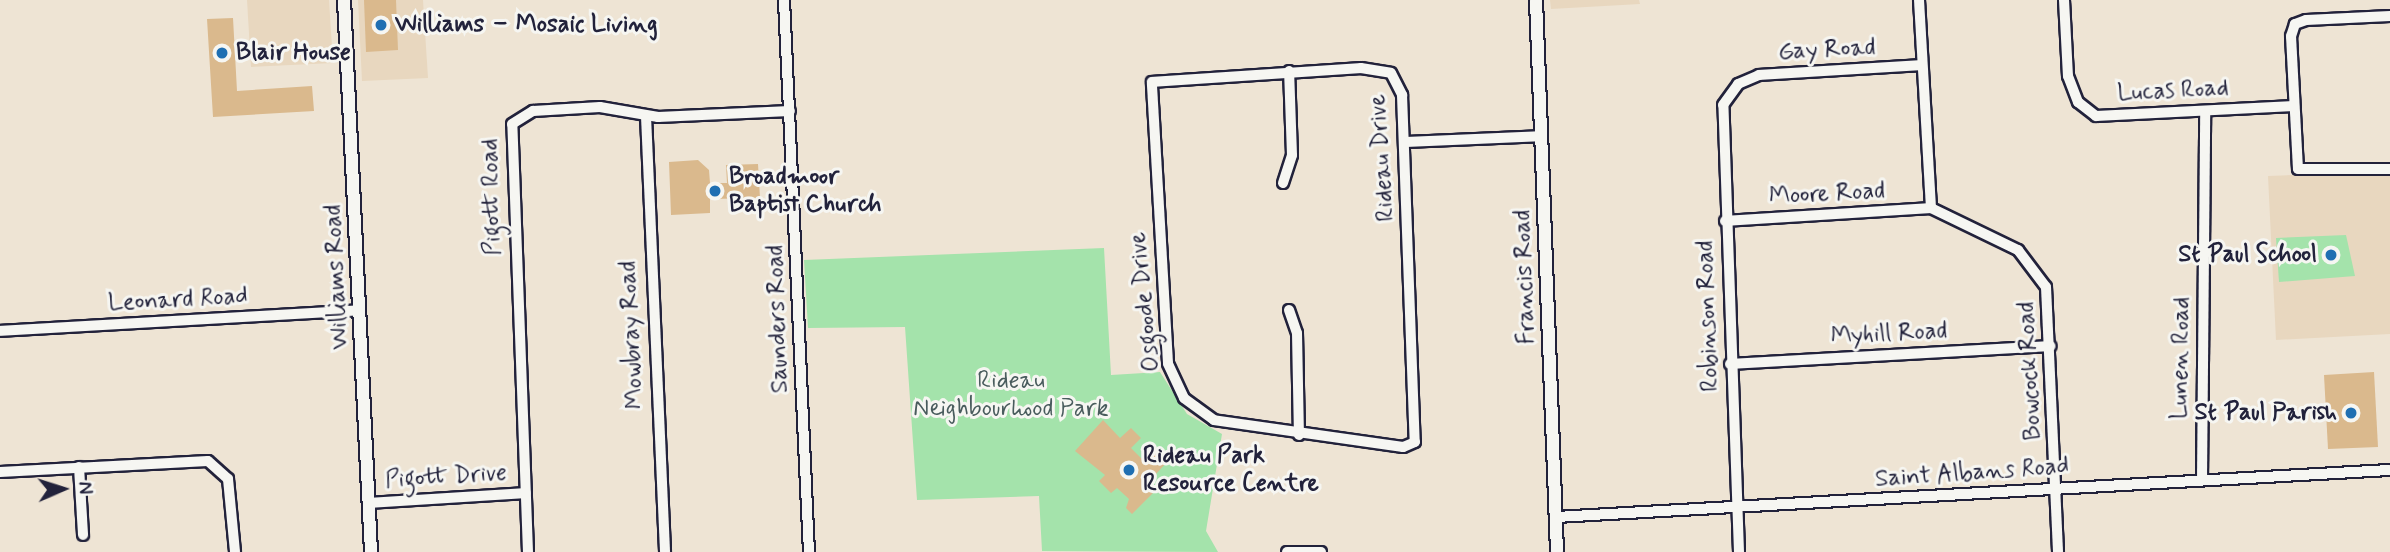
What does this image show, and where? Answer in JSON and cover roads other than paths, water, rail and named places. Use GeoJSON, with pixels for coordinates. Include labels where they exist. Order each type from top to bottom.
{"type":"FeatureCollection","features":[{"type":"Feature","properties":{"kind":"street","name":"Williams Road"},"geometry":{"type":"LineString","coordinates":[[344,0],[371,552]]}},
{"type":"Feature","properties":{"kind":"street","name":"Saunders Road"},"geometry":{"type":"LineString","coordinates":[[784,0],[809,552]]}},
{"type":"Feature","properties":{"kind":"street","name":"Francis Road"},"geometry":{"type":"LineString","coordinates":[[1536,0],[1557,552]]}},
{"type":"Feature","properties":{"kind":"street"},"geometry":{"type":"LineString","coordinates":[[1919,0],[1931,208]]}},
{"type":"Feature","properties":{"kind":"street","name":"Lucas Road"},"geometry":{"type":"LineString","coordinates":[[2064,0],[2068,76],[2078,102],[2096,116],[2294,106]]}},
{"type":"Feature","properties":{"kind":"street"},"geometry":{"type":"LineString","coordinates":[[2390,16],[2295,24],[2291,36],[2300,171],[2390,169]]}},
{"type":"Feature","properties":{"kind":"street","name":"Gay Road"},"geometry":{"type":"LineString","coordinates":[[1738,84],[1759,75],[1922,65]]}},
{"type":"Feature","properties":{"kind":"street","name":"Rideau Drive"},"geometry":{"type":"LineString","coordinates":[[1152,82],[1215,82],[1289,71],[1370,68],[1391,73],[1400,87],[1405,142],[1415,442]]}},
{"type":"Feature","properties":{"kind":"street"},"geometry":{"type":"LineString","coordinates":[[1283,183],[1292,155],[1289,71]]}},
{"type":"Feature","properties":{"kind":"street","name":"Osgoode Drive"},"geometry":{"type":"LineString","coordinates":[[1152,82],[1166,349],[1175,382],[1184,398],[1214,420],[1299,435],[1403,447],[1415,442]]}},
{"type":"Feature","properties":{"kind":"street","name":"Robinson Road"},"geometry":{"type":"LineString","coordinates":[[1738,84],[1721,116],[1739,552]]}},
{"type":"Feature","properties":{"kind":"street","name":"Pigott Road"},"geometry":{"type":"LineString","coordinates":[[528,552],[512,124],[540,111],[609,107],[646,116],[790,111]]}},
{"type":"Feature","properties":{"kind":"street","name":"Lunen Road"},"geometry":{"type":"LineString","coordinates":[[2202,480],[2205,111]]}},
{"type":"Feature","properties":{"kind":"street","name":"Mowbray Road"},"geometry":{"type":"LineString","coordinates":[[646,116],[665,552]]}},
{"type":"Feature","properties":{"kind":"street"},"geometry":{"type":"LineString","coordinates":[[1405,142],[1540,136]]}},
{"type":"Feature","properties":{"kind":"street","name":"Moore Road"},"geometry":{"type":"LineString","coordinates":[[1724,221],[1931,208]]}},
{"type":"Feature","properties":{"kind":"street","name":"Bowcock Road"},"geometry":{"type":"LineString","coordinates":[[1931,208],[2018,250],[2034,265],[2046,287],[2058,552]]}},
{"type":"Feature","properties":{"kind":"street","name":"Leonard Road"},"geometry":{"type":"LineString","coordinates":[[0,331],[359,310]]}},
{"type":"Feature","properties":{"kind":"street"},"geometry":{"type":"LineString","coordinates":[[1289,310],[1297,333],[1299,435]]}},
{"type":"Feature","properties":{"kind":"street","name":"Myhill Road"},"geometry":{"type":"LineString","coordinates":[[1730,364],[2050,346]]}},
{"type":"Feature","properties":{"kind":"street"},"geometry":{"type":"LineString","coordinates":[[0,472],[208,461],[228,479],[235,552]]}},
{"type":"Feature","properties":{"kind":"street"},"geometry":{"type":"LineString","coordinates":[[79,467],[83,535]]}},
{"type":"Feature","properties":{"kind":"street","name":"Saint Albans Road"},"geometry":{"type":"LineString","coordinates":[[1556,517],[2390,470]]}},
{"type":"Feature","properties":{"kind":"street","name":"Pigott Drive"},"geometry":{"type":"LineString","coordinates":[[369,503],[526,493]]}},
{"type":"Feature","properties":{"kind":"street"},"geometry":{"type":"LineString","coordinates":[[1287,552],[1321,552]]}},
{"type":"Feature","properties":{"kind":"place","name":"Williams – Mosaic Living"},"geometry":{"type":"Point","coordinates":[381,25]}},
{"type":"Feature","properties":{"kind":"place","name":"Blair House"},"geometry":{"type":"Point","coordinates":[222,53]}},
{"type":"Feature","properties":{"kind":"place","name":"Broadmoor Baptist Church"},"geometry":{"type":"Point","coordinates":[715,191]}},
{"type":"Feature","properties":{"kind":"place","name":"St Paul School"},"geometry":{"type":"Point","coordinates":[2331,255]}},
{"type":"Feature","properties":{"kind":"place","name":"St Paul Parish"},"geometry":{"type":"Point","coordinates":[2351,413]}},
{"type":"Feature","properties":{"kind":"place","name":"Rideau Park Resource Centre"},"geometry":{"type":"Point","coordinates":[1129,470]}},
{"type":"Feature","properties":{"kind":"park label","name":"Rideau Neighbourhood Park"},"geometry":{"type":"Point","coordinates":[1011,395]}}]}
